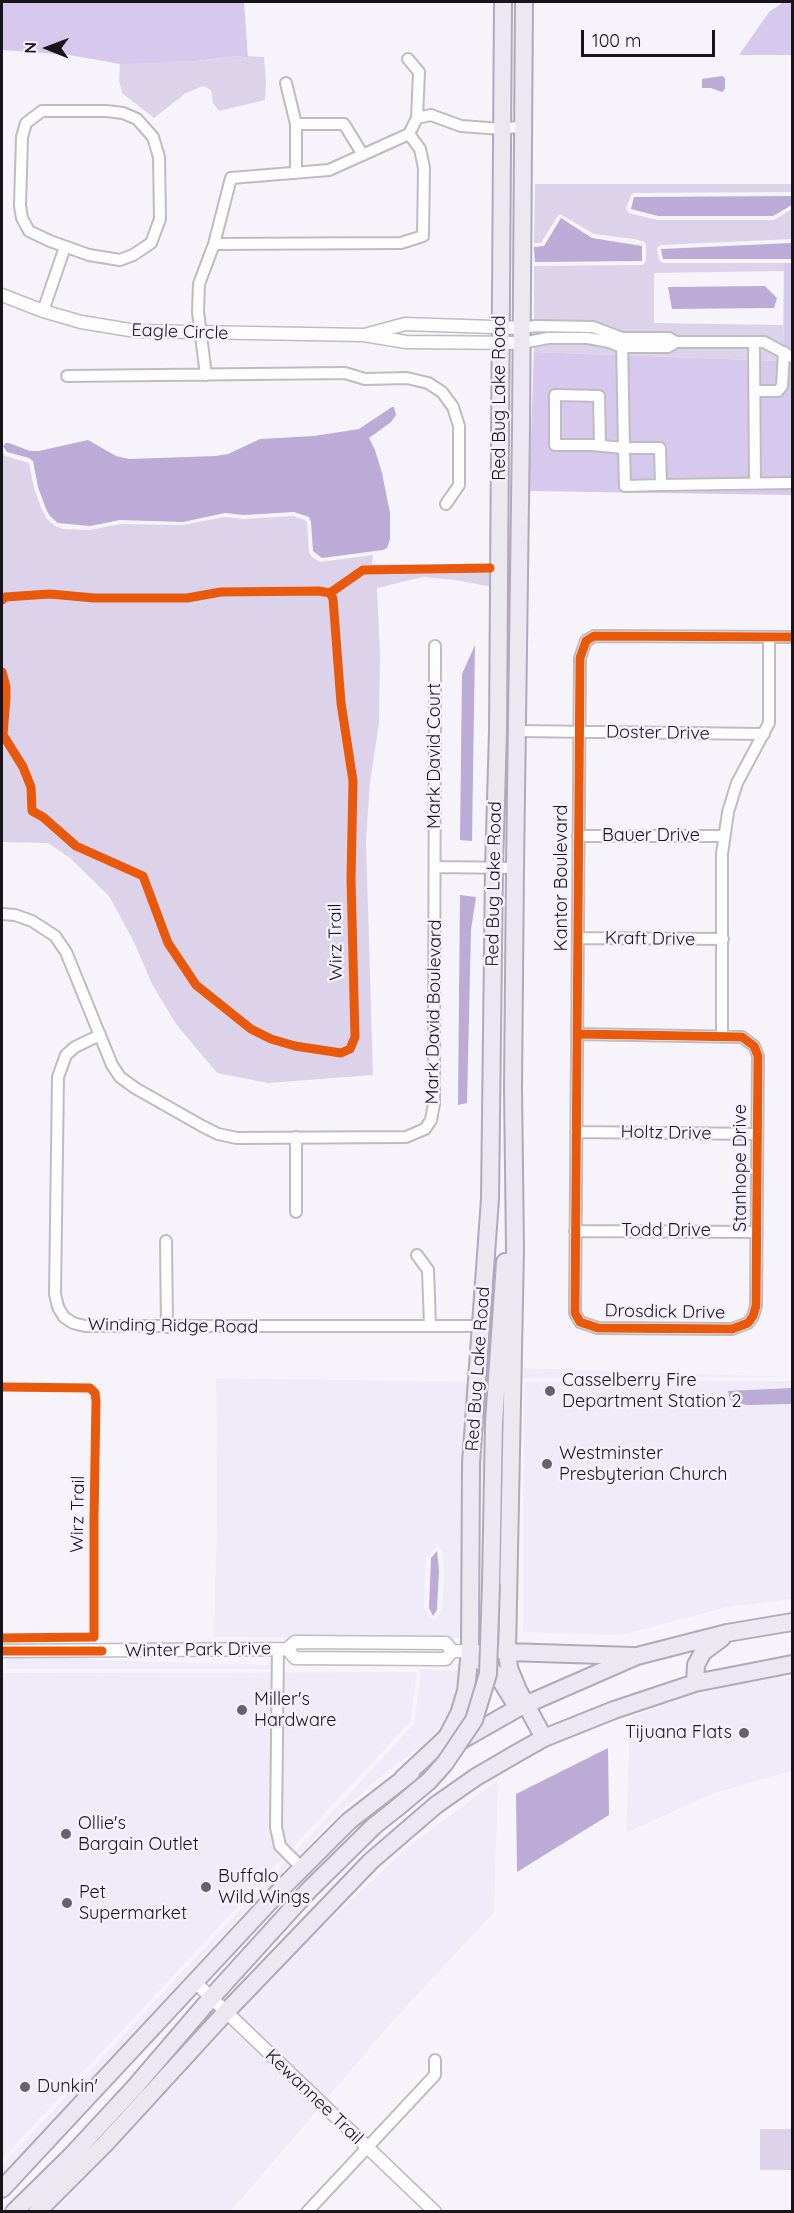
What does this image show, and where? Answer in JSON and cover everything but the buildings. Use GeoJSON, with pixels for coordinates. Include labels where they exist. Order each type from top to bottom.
{"type":"FeatureCollection","features":[{"type":"Feature","properties":{"kind":"main road","name":"Red Bug Lake Road"},"geometry":{"type":"LineString","coordinates":[[503,2],[498,731],[490,1199],[471,1463],[470,1650],[498,1676],[522,1706]]}},
{"type":"Feature","properties":{"kind":"main road","name":"Red Bug Lake Road"},"geometry":{"type":"LineString","coordinates":[[524,2],[513,1087],[515,1250],[507,1652],[509,1668],[522,1706],[540,1741]]}},
{"type":"Feature","properties":{"kind":"main road"},"geometry":{"type":"LineString","coordinates":[[498,611],[505,622],[505,711],[516,731]]}},
{"type":"Feature","properties":{"kind":"main road"},"geometry":{"type":"LineString","coordinates":[[14,2211],[71,2156],[134,2088],[211,1998],[309,1890],[374,1826],[429,1781],[445,1763],[474,1720],[488,1674],[496,1380],[513,1087]]}},
{"type":"Feature","properties":{"kind":"main road"},"geometry":{"type":"LineString","coordinates":[[403,1778],[479,1728],[522,1706],[637,1656],[727,1633],[792,1622]]}},
{"type":"Feature","properties":{"kind":"main road"},"geometry":{"type":"LineString","coordinates":[[695,1683],[696,1665],[699,1659],[727,1633]]}},
{"type":"Feature","properties":{"kind":"main road"},"geometry":{"type":"LineString","coordinates":[[2,2189],[302,1868],[349,1821],[403,1778],[447,1737],[459,1714],[466,1691],[470,1650]]}},
{"type":"Feature","properties":{"kind":"main road","name":"Winter Park Drive"},"geometry":{"type":"LineString","coordinates":[[507,1652],[637,1656]]}},
{"type":"Feature","properties":{"kind":"main road"},"geometry":{"type":"LineString","coordinates":[[37,2211],[105,2144],[226,2012],[371,1861],[445,1799],[476,1777],[540,1741],[614,1710],[695,1683],[792,1664]]}},
{"type":"Feature","properties":{"kind":"street"},"geometry":{"type":"LineString","coordinates":[[206,375],[200,333],[199,284],[214,244],[231,178],[329,170],[409,134],[417,118],[419,72],[408,59]]}},
{"type":"Feature","properties":{"kind":"street"},"geometry":{"type":"LineString","coordinates":[[286,83],[296,124],[296,172]]}},
{"type":"Feature","properties":{"kind":"street"},"geometry":{"type":"LineString","coordinates":[[42,111],[106,111],[123,113],[137,119],[153,137],[159,157],[160,219],[151,243],[133,255],[120,260],[88,255],[64,247],[29,231],[22,218],[22,137],[26,123],[42,111]]}},
{"type":"Feature","properties":{"kind":"street"},"geometry":{"type":"LineString","coordinates":[[417,118],[431,115],[461,126],[502,129],[524,126]]}},
{"type":"Feature","properties":{"kind":"street"},"geometry":{"type":"LineString","coordinates":[[296,124],[344,123],[363,155]]}},
{"type":"Feature","properties":{"kind":"street"},"geometry":{"type":"LineString","coordinates":[[214,244],[401,243],[423,236],[424,168],[420,149],[409,134]]}},
{"type":"Feature","properties":{"kind":"street"},"geometry":{"type":"LineString","coordinates":[[43,311],[64,247]]}},
{"type":"Feature","properties":{"kind":"street","name":"Eagle Circle"},"geometry":{"type":"LineString","coordinates":[[2,294],[43,311],[106,327],[155,333],[364,336],[406,342],[522,335]]}},
{"type":"Feature","properties":{"kind":"street","name":"Eagle Circle"},"geometry":{"type":"LineString","coordinates":[[364,336],[405,324],[500,335]]}},
{"type":"Feature","properties":{"kind":"street"},"geometry":{"type":"LineString","coordinates":[[522,335],[548,338],[588,338],[668,347],[676,342],[764,342],[788,355],[782,386],[778,390],[754,391]]}},
{"type":"Feature","properties":{"kind":"street"},"geometry":{"type":"LineString","coordinates":[[754,342],[755,484]]}},
{"type":"Feature","properties":{"kind":"street"},"geometry":{"type":"LineString","coordinates":[[622,343],[625,486],[792,483]]}},
{"type":"Feature","properties":{"kind":"street"},"geometry":{"type":"LineString","coordinates":[[67,376],[345,373],[365,379],[407,378],[428,383],[442,392],[453,407],[459,426],[459,485],[447,504]]}},
{"type":"Feature","properties":{"kind":"street"},"geometry":{"type":"LineString","coordinates":[[600,446],[599,396],[555,395],[555,445],[660,448],[661,485]]}},
{"type":"Feature","properties":{"kind":"street","name":"Kantor Boulevard"},"geometry":{"type":"LineString","coordinates":[[580,1322],[573,1302],[578,1034],[580,658],[582,649],[586,641],[594,636],[792,637]]}},
{"type":"Feature","properties":{"kind":"street"},"geometry":{"type":"LineString","coordinates":[[722,1037],[722,854],[724,836],[728,812],[737,783],[747,760],[769,723],[769,637]]}},
{"type":"Feature","properties":{"kind":"street","name":"Mark David Court"},"geometry":{"type":"LineString","coordinates":[[435,646],[435,867]]}},
{"type":"Feature","properties":{"kind":"street","name":"Doster Drive"},"geometry":{"type":"LineString","coordinates":[[516,731],[764,734]]}},
{"type":"Feature","properties":{"kind":"street","name":"Bauer Drive"},"geometry":{"type":"LineString","coordinates":[[578,836],[724,836]]}},
{"type":"Feature","properties":{"kind":"street"},"geometry":{"type":"LineString","coordinates":[[435,867],[515,868]]}},
{"type":"Feature","properties":{"kind":"street","name":"Mark David Boulevard"},"geometry":{"type":"LineString","coordinates":[[2,914],[15,915],[32,921],[55,936],[66,952],[112,1065],[120,1077],[202,1126],[218,1134],[237,1137],[406,1137],[425,1129],[431,1120],[434,1104],[435,867]]}},
{"type":"Feature","properties":{"kind":"street","name":"Kraft Drive"},"geometry":{"type":"LineString","coordinates":[[578,938],[723,939]]}},
{"type":"Feature","properties":{"kind":"street","name":"Stanhope Drive"},"geometry":{"type":"LineString","coordinates":[[578,1034],[742,1037],[749,1041],[758,1056],[756,1306],[748,1323]]}},
{"type":"Feature","properties":{"kind":"street","name":"Winding Ridge Road"},"geometry":{"type":"LineString","coordinates":[[100,1035],[75,1047],[66,1055],[58,1077],[56,1294],[58,1307],[64,1317],[73,1323],[85,1326],[167,1328],[482,1326]]}},
{"type":"Feature","properties":{"kind":"street","name":"Holtz Drive"},"geometry":{"type":"LineString","coordinates":[[576,1132],[757,1134]]}},
{"type":"Feature","properties":{"kind":"street"},"geometry":{"type":"LineString","coordinates":[[296,1137],[296,1212]]}},
{"type":"Feature","properties":{"kind":"street","name":"Todd Drive"},"geometry":{"type":"LineString","coordinates":[[575,1231],[757,1232]]}},
{"type":"Feature","properties":{"kind":"street"},"geometry":{"type":"LineString","coordinates":[[166,1241],[167,1328]]}},
{"type":"Feature","properties":{"kind":"street"},"geometry":{"type":"LineString","coordinates":[[417,1255],[428,1270],[430,1326]]}},
{"type":"Feature","properties":{"kind":"street","name":"Drosdick Drive"},"geometry":{"type":"LineString","coordinates":[[580,1322],[598,1328],[732,1329],[748,1323]]}},
{"type":"Feature","properties":{"kind":"street"},"geometry":{"type":"LineString","coordinates":[[283,1649],[276,1827],[280,1846],[302,1868]]}},
{"type":"Feature","properties":{"kind":"street","name":"Winter Park Drive"},"geometry":{"type":"LineString","coordinates":[[2,1651],[283,1649],[295,1658],[371,1659],[446,1659],[452,1651],[470,1650],[507,1652]]}},
{"type":"Feature","properties":{"kind":"street","name":"Kewannee Trail"},"geometry":{"type":"LineString","coordinates":[[195,1982],[366,2148],[435,2211]]}},
{"type":"Feature","properties":{"kind":"street"},"geometry":{"type":"LineString","coordinates":[[307,2211],[435,2075],[435,2060]]}},
{"type":"Feature","properties":{"kind":"shaded area"},"geometry":{"type":"Polygon","coordinates":[[[2,2],[244,2],[248,58],[238,56],[196,61],[120,64],[69,55],[2,50],[2,2]]]}},
{"type":"Feature","properties":{"kind":"shaded area"},"geometry":{"type":"Polygon","coordinates":[[[784,2],[792,2],[792,55],[739,55],[769,12],[784,2]]]}},
{"type":"Feature","properties":{"kind":"shaded area"},"geometry":{"type":"Polygon","coordinates":[[[238,56],[264,57],[265,100],[219,111],[213,103],[211,90],[203,86],[186,93],[154,118],[122,93],[119,80],[120,63],[196,61],[238,56]]]}},
{"type":"Feature","properties":{"kind":"shaded area"},"geometry":{"type":"Polygon","coordinates":[[[722,76],[725,78],[725,89],[722,92],[702,88],[702,79],[722,76]]]}},
{"type":"Feature","properties":{"kind":"shaded area"},"geometry":{"type":"Polygon","coordinates":[[[535,184],[792,184],[792,192],[634,193],[626,209],[629,213],[657,220],[774,220],[792,209],[792,239],[661,245],[657,248],[659,260],[663,263],[784,263],[784,271],[654,273],[654,323],[783,325],[783,361],[534,352],[534,346],[549,343],[588,343],[626,352],[678,348],[680,345],[678,336],[623,333],[606,326],[534,322],[534,266],[643,265],[646,261],[645,242],[594,234],[560,214],[541,243],[534,243],[535,184]]]}},
{"type":"Feature","properties":{"kind":"shaded area"},"geometry":{"type":"Polygon","coordinates":[[[792,196],[792,205],[773,216],[658,216],[631,209],[634,197],[792,196]]]}},
{"type":"Feature","properties":{"kind":"shaded area"},"geometry":{"type":"Polygon","coordinates":[[[561,218],[592,238],[642,246],[642,261],[535,262],[534,247],[544,246],[561,218]]]}},
{"type":"Feature","properties":{"kind":"shaded area"},"geometry":{"type":"Polygon","coordinates":[[[792,243],[792,259],[663,259],[661,249],[792,243]]]}},
{"type":"Feature","properties":{"kind":"shaded area"},"geometry":{"type":"Polygon","coordinates":[[[784,263],[792,263],[792,495],[529,491],[534,352],[783,361],[784,263]]]}},
{"type":"Feature","properties":{"kind":"shaded area"},"geometry":{"type":"Polygon","coordinates":[[[765,286],[777,298],[774,308],[672,309],[668,287],[765,286]]]}},
{"type":"Feature","properties":{"kind":"shaded area"},"geometry":{"type":"Polygon","coordinates":[[[392,407],[396,415],[391,422],[369,438],[382,473],[390,513],[390,539],[387,548],[322,558],[313,551],[309,517],[294,512],[244,515],[225,513],[183,522],[120,520],[90,526],[58,523],[46,509],[38,487],[33,461],[7,452],[3,446],[9,443],[30,451],[39,451],[88,440],[116,456],[129,459],[216,456],[228,454],[260,439],[314,436],[359,429],[392,407]]]}},
{"type":"Feature","properties":{"kind":"shaded area"},"geometry":{"type":"Polygon","coordinates":[[[2,452],[5,456],[29,463],[34,488],[42,510],[47,519],[63,529],[90,530],[120,524],[182,525],[225,517],[244,519],[293,516],[307,523],[309,552],[320,562],[373,555],[372,564],[494,566],[493,587],[423,577],[377,588],[380,655],[379,723],[370,782],[366,840],[373,1075],[268,1083],[217,1073],[176,1024],[152,984],[134,942],[109,896],[70,858],[48,843],[2,842],[2,452]]]}},
{"type":"Feature","properties":{"kind":"shaded area"},"geometry":{"type":"Polygon","coordinates":[[[475,645],[472,841],[460,840],[462,674],[475,645]]]}},
{"type":"Feature","properties":{"kind":"shaded area"},"geometry":{"type":"Polygon","coordinates":[[[460,895],[476,897],[471,930],[467,1103],[458,1105],[460,895]]]}},
{"type":"Feature","properties":{"kind":"shaded area"},"geometry":{"type":"Polygon","coordinates":[[[523,1368],[792,1377],[523,1378],[523,1368]]]}},
{"type":"Feature","properties":{"kind":"shaded area"},"geometry":{"type":"Polygon","coordinates":[[[216,1378],[472,1382],[465,1638],[214,1637],[217,1512],[216,1378]],[[437,1547],[426,1558],[424,1608],[432,1620],[436,1619],[442,1610],[444,1570],[442,1550],[437,1547]]]}},
{"type":"Feature","properties":{"kind":"shaded area"},"geometry":{"type":"Polygon","coordinates":[[[792,1381],[792,1599],[727,1607],[622,1635],[525,1632],[523,1629],[524,1382],[792,1381]]]}},
{"type":"Feature","properties":{"kind":"shaded area"},"geometry":{"type":"Polygon","coordinates":[[[482,1382],[489,1382],[480,1516],[479,1638],[475,1638],[476,1464],[482,1382]]]}},
{"type":"Feature","properties":{"kind":"shaded area"},"geometry":{"type":"Polygon","coordinates":[[[792,1388],[792,1404],[746,1405],[730,1400],[728,1391],[792,1388]]]}},
{"type":"Feature","properties":{"kind":"shaded area"},"geometry":{"type":"Polygon","coordinates":[[[437,1551],[439,1570],[437,1610],[433,1616],[429,1608],[431,1558],[437,1551]]]}},
{"type":"Feature","properties":{"kind":"shaded area"},"geometry":{"type":"Polygon","coordinates":[[[89,1655],[90,1660],[272,1665],[272,1669],[6,1669],[6,1656],[89,1655]]]}},
{"type":"Feature","properties":{"kind":"shaded area"},"geometry":{"type":"Polygon","coordinates":[[[418,1669],[463,1671],[461,1690],[445,1729],[388,1771],[340,1812],[298,1856],[294,1853],[414,1724],[421,1673],[418,1669]]]}},
{"type":"Feature","properties":{"kind":"shaded area"},"geometry":{"type":"Polygon","coordinates":[[[417,1672],[410,1722],[2,2159],[2,1673],[417,1672]]]}},
{"type":"Feature","properties":{"kind":"shaded area"},"geometry":{"type":"Polygon","coordinates":[[[792,1676],[792,1771],[714,1793],[626,1833],[630,1717],[688,1696],[745,1683],[792,1676]]]}},
{"type":"Feature","properties":{"kind":"shaded area"},"geometry":{"type":"Polygon","coordinates":[[[608,1748],[609,1815],[517,1872],[516,1794],[608,1748]]]}},
{"type":"Feature","properties":{"kind":"shaded area"},"geometry":{"type":"Polygon","coordinates":[[[498,1780],[494,1912],[389,2025],[325,2101],[237,2016],[301,1947],[408,1847],[498,1780]]]}},
{"type":"Feature","properties":{"kind":"shaded area"},"geometry":{"type":"Polygon","coordinates":[[[287,1860],[291,1863],[2,2178],[2,2165],[287,1860]]]}},
{"type":"Feature","properties":{"kind":"shaded area"},"geometry":{"type":"Polygon","coordinates":[[[230,2023],[319,2108],[231,2211],[54,2212],[230,2023]]]}},
{"type":"Feature","properties":{"kind":"shaded area"},"geometry":{"type":"Polygon","coordinates":[[[760,2129],[792,2129],[792,2170],[760,2170],[760,2129]]]}},
{"type":"Feature","properties":{"kind":"cycle path"},"geometry":{"type":"LineString","coordinates":[[330,593],[363,570],[490,568]]}},
{"type":"Feature","properties":{"kind":"cycle path"},"geometry":{"type":"LineString","coordinates":[[2,600],[5,597],[50,594],[94,598],[187,598],[221,592],[319,591],[330,593]]}},
{"type":"Feature","properties":{"kind":"cycle path","name":"Wirz Trail"},"geometry":{"type":"LineString","coordinates":[[2,672],[6,687],[3,735],[23,767],[31,787],[32,811],[43,817],[76,846],[143,876],[168,943],[196,985],[251,1029],[271,1039],[295,1046],[341,1053],[350,1049],[355,1037],[351,879],[353,781],[341,703],[333,599],[330,593]]}},
{"type":"Feature","properties":{"kind":"cycle path"},"geometry":{"type":"LineString","coordinates":[[578,1034],[742,1037],[754,1046],[758,1056],[756,1306],[748,1323],[732,1329],[598,1328],[580,1322],[575,1313],[580,658],[586,641],[594,636],[792,637]]}},
{"type":"Feature","properties":{"kind":"cycle path","name":"Wirz Trail"},"geometry":{"type":"LineString","coordinates":[[2,1387],[90,1388],[95,1393],[96,1401],[94,1637],[2,1638]]}},
{"type":"Feature","properties":{"kind":"cycle path"},"geometry":{"type":"LineString","coordinates":[[2,1651],[102,1651]]}},
{"type":"Feature","properties":{"kind":"place","name":"Casselberry Fire Department Station 2"},"geometry":{"type":"Point","coordinates":[550,1391]}},
{"type":"Feature","properties":{"kind":"place","name":"Westminster Presbyterian Church"},"geometry":{"type":"Point","coordinates":[547,1464]}},
{"type":"Feature","properties":{"kind":"place","name":"Miller's Hardware"},"geometry":{"type":"Point","coordinates":[242,1710]}},
{"type":"Feature","properties":{"kind":"place","name":"Tijuana Flats"},"geometry":{"type":"Point","coordinates":[744,1733]}},
{"type":"Feature","properties":{"kind":"place","name":"Ollie's Bargain Outlet"},"geometry":{"type":"Point","coordinates":[66,1834]}},
{"type":"Feature","properties":{"kind":"place","name":"Buffalo Wild Wings"},"geometry":{"type":"Point","coordinates":[206,1887]}},
{"type":"Feature","properties":{"kind":"place","name":"Pet Supermarket"},"geometry":{"type":"Point","coordinates":[67,1903]}},
{"type":"Feature","properties":{"kind":"place","name":"Dunkin'"},"geometry":{"type":"Point","coordinates":[25,2087]}}]}
